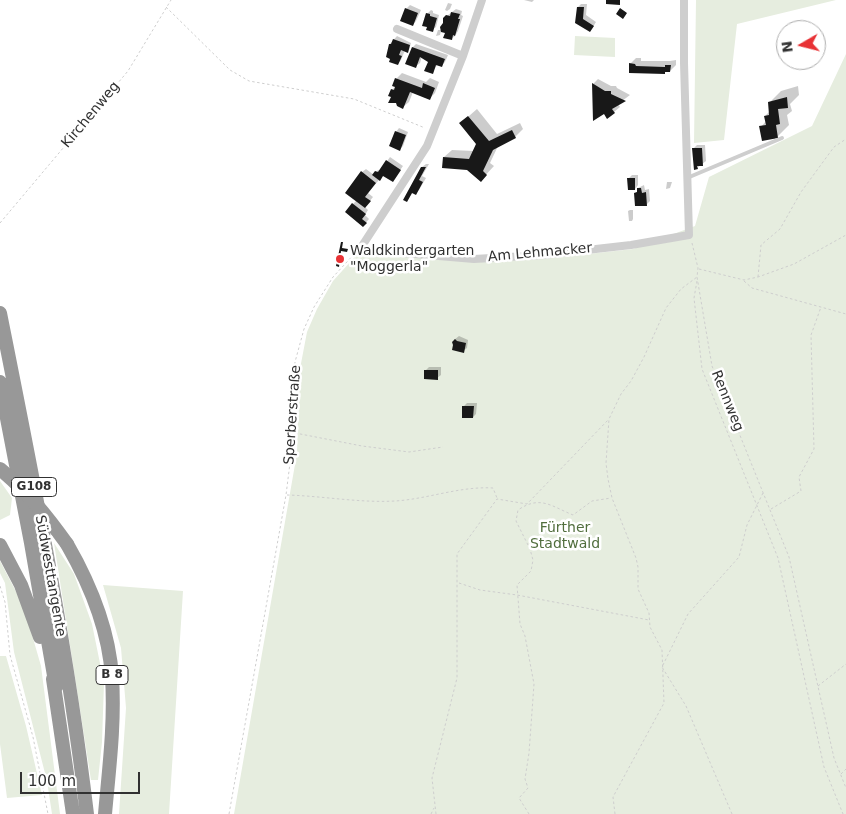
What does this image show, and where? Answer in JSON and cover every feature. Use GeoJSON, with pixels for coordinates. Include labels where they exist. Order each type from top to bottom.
{"type":"FeatureCollection","features":[{"type":"Feature","properties":{"kind":"highway","name":"Südwesttangente"},"geometry":{"type":"LineString","coordinates":[[0,313],[42,525],[66,662],[87,814]]}},
{"type":"Feature","properties":{"kind":"highway","name":"Südwesttangente"},"geometry":{"type":"LineString","coordinates":[[0,382],[32,543],[56,687]]}},
{"type":"Feature","properties":{"kind":"highway","name":"B 8"},"geometry":{"type":"LineString","coordinates":[[0,469],[12,478],[43,510],[83,571],[96,603],[112,675],[113,721],[104,814]]}},
{"type":"Feature","properties":{"kind":"highway"},"geometry":{"type":"LineString","coordinates":[[0,545],[22,585],[56,687],[73,814]]}},
{"type":"Feature","properties":{"kind":"street"},"geometry":{"type":"LineString","coordinates":[[362,246],[427,146],[463,56],[482,0]]}},
{"type":"Feature","properties":{"kind":"street"},"geometry":{"type":"LineString","coordinates":[[684,0],[684,63],[690,235]]}},
{"type":"Feature","properties":{"kind":"street"},"geometry":{"type":"LineString","coordinates":[[396,29],[463,56]]}},
{"type":"Feature","properties":{"kind":"street","name":"Am Lehmacker"},"geometry":{"type":"LineString","coordinates":[[362,246],[368,250],[474,259],[543,255],[631,245],[690,235]]}},
{"type":"Feature","properties":{"kind":"lane"},"geometry":{"type":"LineString","coordinates":[[687,178],[782,138]]}},
{"type":"Feature","properties":{"kind":"path","name":"Kirchenweg"},"geometry":{"type":"LineString","coordinates":[[0,223],[128,71],[171,0]]}},
{"type":"Feature","properties":{"kind":"path"},"geometry":{"type":"LineString","coordinates":[[166,7],[230,70],[248,81],[354,99],[433,132]]}},
{"type":"Feature","properties":{"kind":"path"},"geometry":{"type":"LineString","coordinates":[[758,277],[761,245],[780,229],[801,192],[834,147],[846,139]]}},
{"type":"Feature","properties":{"kind":"path","name":"Rennweg"},"geometry":{"type":"LineString","coordinates":[[690,235],[698,268],[697,278],[712,366],[789,557],[834,758],[846,788]]}},
{"type":"Feature","properties":{"kind":"path"},"geometry":{"type":"LineString","coordinates":[[698,268],[744,280],[758,277],[794,264],[846,235]]}},
{"type":"Feature","properties":{"kind":"path","name":"Sperberstraße"},"geometry":{"type":"LineString","coordinates":[[229,814],[286,495],[290,463],[290,432],[295,362],[304,330],[314,307],[333,277],[362,246]]}},
{"type":"Feature","properties":{"kind":"path"},"geometry":{"type":"LineString","coordinates":[[529,814],[520,798],[528,788],[525,779],[529,753],[534,684],[520,624],[517,585],[531,571],[533,560],[530,549],[516,521],[518,510],[527,504],[609,419],[621,394],[631,381],[644,356],[666,308],[681,289],[697,278]]}},
{"type":"Feature","properties":{"kind":"path"},"geometry":{"type":"LineString","coordinates":[[697,278],[694,298],[702,369],[778,558],[824,767],[843,814]]}},
{"type":"Feature","properties":{"kind":"path"},"geometry":{"type":"LineString","coordinates":[[744,280],[752,288],[846,314]]}},
{"type":"Feature","properties":{"kind":"path"},"geometry":{"type":"LineString","coordinates":[[770,510],[801,490],[800,477],[814,448],[811,336],[821,307]]}},
{"type":"Feature","properties":{"kind":"path"},"geometry":{"type":"LineString","coordinates":[[609,419],[606,463],[612,498],[636,558],[638,590],[649,613],[650,627],[662,650],[664,703],[612,797],[615,814]]}},
{"type":"Feature","properties":{"kind":"path"},"geometry":{"type":"LineString","coordinates":[[290,432],[362,446],[409,452],[443,447]]}},
{"type":"Feature","properties":{"kind":"path"},"geometry":{"type":"LineString","coordinates":[[286,495],[394,501],[416,499],[477,487],[493,488],[497,499]]}},
{"type":"Feature","properties":{"kind":"path"},"geometry":{"type":"LineString","coordinates":[[662,667],[688,614],[739,557],[746,525],[763,493]]}},
{"type":"Feature","properties":{"kind":"path"},"geometry":{"type":"LineString","coordinates":[[497,499],[527,504],[539,501],[572,515],[592,501],[612,498]]}},
{"type":"Feature","properties":{"kind":"path"},"geometry":{"type":"LineString","coordinates":[[436,814],[432,778],[457,678],[457,554],[497,499]]}},
{"type":"Feature","properties":{"kind":"path"},"geometry":{"type":"LineString","coordinates":[[457,583],[480,590],[517,595],[650,620]]}},
{"type":"Feature","properties":{"kind":"path"},"geometry":{"type":"LineString","coordinates":[[0,586],[5,602],[10,655],[33,737],[48,814]]}},
{"type":"Feature","properties":{"kind":"path"},"geometry":{"type":"LineString","coordinates":[[818,687],[846,664]]}},
{"type":"Feature","properties":{"kind":"path"},"geometry":{"type":"LineString","coordinates":[[662,667],[686,706],[732,814]]}},
{"type":"Feature","properties":{"kind":"path"},"geometry":{"type":"LineString","coordinates":[[841,775],[846,769]]}},
{"type":"Feature","properties":{"kind":"path"},"geometry":{"type":"LineString","coordinates":[[431,814],[435,806]]}},
{"type":"Feature","properties":{"kind":"green space"},"geometry":{"type":"Polygon","coordinates":[[[696,0],[836,0],[737,24],[724,140],[694,143],[696,0]]]}},
{"type":"Feature","properties":{"kind":"green space"},"geometry":{"type":"Polygon","coordinates":[[[575,36],[615,38],[615,57],[574,55],[575,36]]]}},
{"type":"Feature","properties":{"kind":"green space","name":"Fürther Stadtwald"},"geometry":{"type":"Polygon","coordinates":[[[846,54],[846,814],[234,814],[297,453],[299,374],[307,332],[317,309],[333,281],[360,251],[488,261],[543,259],[633,249],[695,226],[709,177],[812,126],[846,54]]]}},
{"type":"Feature","properties":{"kind":"green space"},"geometry":{"type":"Polygon","coordinates":[[[0,481],[12,498],[10,515],[0,520],[0,481]]]}},
{"type":"Feature","properties":{"kind":"green space"},"geometry":{"type":"Polygon","coordinates":[[[54,543],[74,574],[92,624],[104,683],[102,742],[98,780],[91,780],[54,543]]]}},
{"type":"Feature","properties":{"kind":"green space"},"geometry":{"type":"Polygon","coordinates":[[[0,561],[24,607],[41,666],[60,814],[52,814],[47,781],[14,652],[5,583],[0,573],[0,561]]]}},
{"type":"Feature","properties":{"kind":"green space"},"geometry":{"type":"Polygon","coordinates":[[[103,585],[183,591],[169,814],[119,814],[126,708],[121,648],[103,585]]]}},
{"type":"Feature","properties":{"kind":"green space"},"geometry":{"type":"Polygon","coordinates":[[[0,656],[6,656],[26,726],[42,795],[7,798],[0,744],[0,656]]]}},
{"type":"Feature","properties":{"kind":"building"},"geometry":{"type":"Polygon","coordinates":[[[606,0],[620,0],[620,5],[606,4],[606,0]]]}},
{"type":"Feature","properties":{"kind":"building"},"geometry":{"type":"Polygon","coordinates":[[[577,7],[584,7],[583,19],[594,26],[590,32],[575,23],[577,7]]]}},
{"type":"Feature","properties":{"kind":"building"},"geometry":{"type":"Polygon","coordinates":[[[405,8],[418,13],[413,26],[400,21],[405,8]]]}},
{"type":"Feature","properties":{"kind":"building"},"geometry":{"type":"Polygon","coordinates":[[[620,8],[627,13],[623,19],[616,14],[620,8]]]}},
{"type":"Feature","properties":{"kind":"building"},"geometry":{"type":"Polygon","coordinates":[[[451,12],[460,14],[455,36],[453,35],[452,40],[443,38],[445,33],[441,32],[440,27],[443,23],[443,18],[446,15],[450,16],[451,12]]]}},
{"type":"Feature","properties":{"kind":"building"},"geometry":{"type":"Polygon","coordinates":[[[426,13],[437,18],[433,32],[426,30],[427,27],[422,26],[426,13]]]}},
{"type":"Feature","properties":{"kind":"building"},"geometry":{"type":"Polygon","coordinates":[[[393,39],[410,45],[408,53],[401,50],[399,55],[402,56],[398,65],[389,62],[390,59],[386,57],[389,44],[391,44],[393,39]]]}},
{"type":"Feature","properties":{"kind":"building"},"geometry":{"type":"Polygon","coordinates":[[[412,47],[445,59],[442,67],[436,65],[433,74],[424,71],[428,62],[420,57],[416,68],[405,64],[412,47]]]}},
{"type":"Feature","properties":{"kind":"building"},"geometry":{"type":"Polygon","coordinates":[[[629,63],[636,66],[665,67],[665,65],[671,65],[670,72],[665,72],[665,74],[629,73],[629,63]]]}},
{"type":"Feature","properties":{"kind":"building"},"geometry":{"type":"Polygon","coordinates":[[[395,78],[422,88],[423,83],[435,88],[430,100],[410,92],[403,109],[397,106],[396,103],[388,103],[391,97],[388,96],[391,89],[394,90],[395,87],[392,86],[395,78]]]}},
{"type":"Feature","properties":{"kind":"building"},"geometry":{"type":"Polygon","coordinates":[[[592,83],[605,91],[611,91],[611,94],[626,101],[612,109],[615,113],[607,119],[604,114],[593,121],[592,83]]]}},
{"type":"Feature","properties":{"kind":"building"},"geometry":{"type":"Polygon","coordinates":[[[787,97],[788,108],[778,109],[780,124],[776,125],[778,138],[762,141],[759,126],[766,125],[764,116],[769,115],[768,102],[787,97]]]}},
{"type":"Feature","properties":{"kind":"building"},"geometry":{"type":"Polygon","coordinates":[[[468,116],[489,141],[512,130],[516,138],[493,150],[483,171],[487,175],[481,182],[467,170],[442,168],[443,157],[469,159],[476,144],[459,123],[468,116]]]}},
{"type":"Feature","properties":{"kind":"building"},"geometry":{"type":"Polygon","coordinates":[[[395,131],[406,135],[400,151],[389,146],[395,131]]]}},
{"type":"Feature","properties":{"kind":"building"},"geometry":{"type":"Polygon","coordinates":[[[692,148],[702,148],[703,166],[697,166],[698,169],[694,170],[692,148]]]}},
{"type":"Feature","properties":{"kind":"building"},"geometry":{"type":"Polygon","coordinates":[[[386,160],[401,170],[393,182],[383,176],[380,181],[372,175],[375,171],[378,172],[386,160]]]}},
{"type":"Feature","properties":{"kind":"building"},"geometry":{"type":"Polygon","coordinates":[[[421,167],[426,167],[419,180],[423,182],[416,195],[412,193],[407,202],[403,200],[421,167]]]}},
{"type":"Feature","properties":{"kind":"building"},"geometry":{"type":"Polygon","coordinates":[[[361,171],[376,183],[365,197],[371,201],[365,208],[345,193],[361,171]]]}},
{"type":"Feature","properties":{"kind":"building"},"geometry":{"type":"Polygon","coordinates":[[[627,178],[635,178],[635,190],[628,190],[627,178]]]}},
{"type":"Feature","properties":{"kind":"building"},"geometry":{"type":"Polygon","coordinates":[[[637,188],[641,188],[642,193],[646,192],[647,206],[635,206],[634,193],[637,192],[637,188]]]}},
{"type":"Feature","properties":{"kind":"building"},"geometry":{"type":"Polygon","coordinates":[[[352,203],[366,214],[362,219],[367,223],[363,227],[345,212],[352,203]]]}},
{"type":"Feature","properties":{"kind":"building"},"geometry":{"type":"Polygon","coordinates":[[[341,242],[343,242],[342,248],[348,249],[347,252],[341,251],[339,267],[336,266],[341,242]]]}},
{"type":"Feature","properties":{"kind":"building"},"geometry":{"type":"Polygon","coordinates":[[[455,339],[466,343],[464,353],[452,350],[452,342],[455,339]]]}},
{"type":"Feature","properties":{"kind":"building"},"geometry":{"type":"Polygon","coordinates":[[[424,370],[438,370],[438,380],[424,379],[424,370]]]}},
{"type":"Feature","properties":{"kind":"building"},"geometry":{"type":"Polygon","coordinates":[[[462,406],[474,406],[473,418],[462,418],[462,406]]]}},
{"type":"Feature","properties":{"kind":"place","name":"Waldkindergarten \"Moggerla\""},"geometry":{"type":"Point","coordinates":[340,259]}}]}
